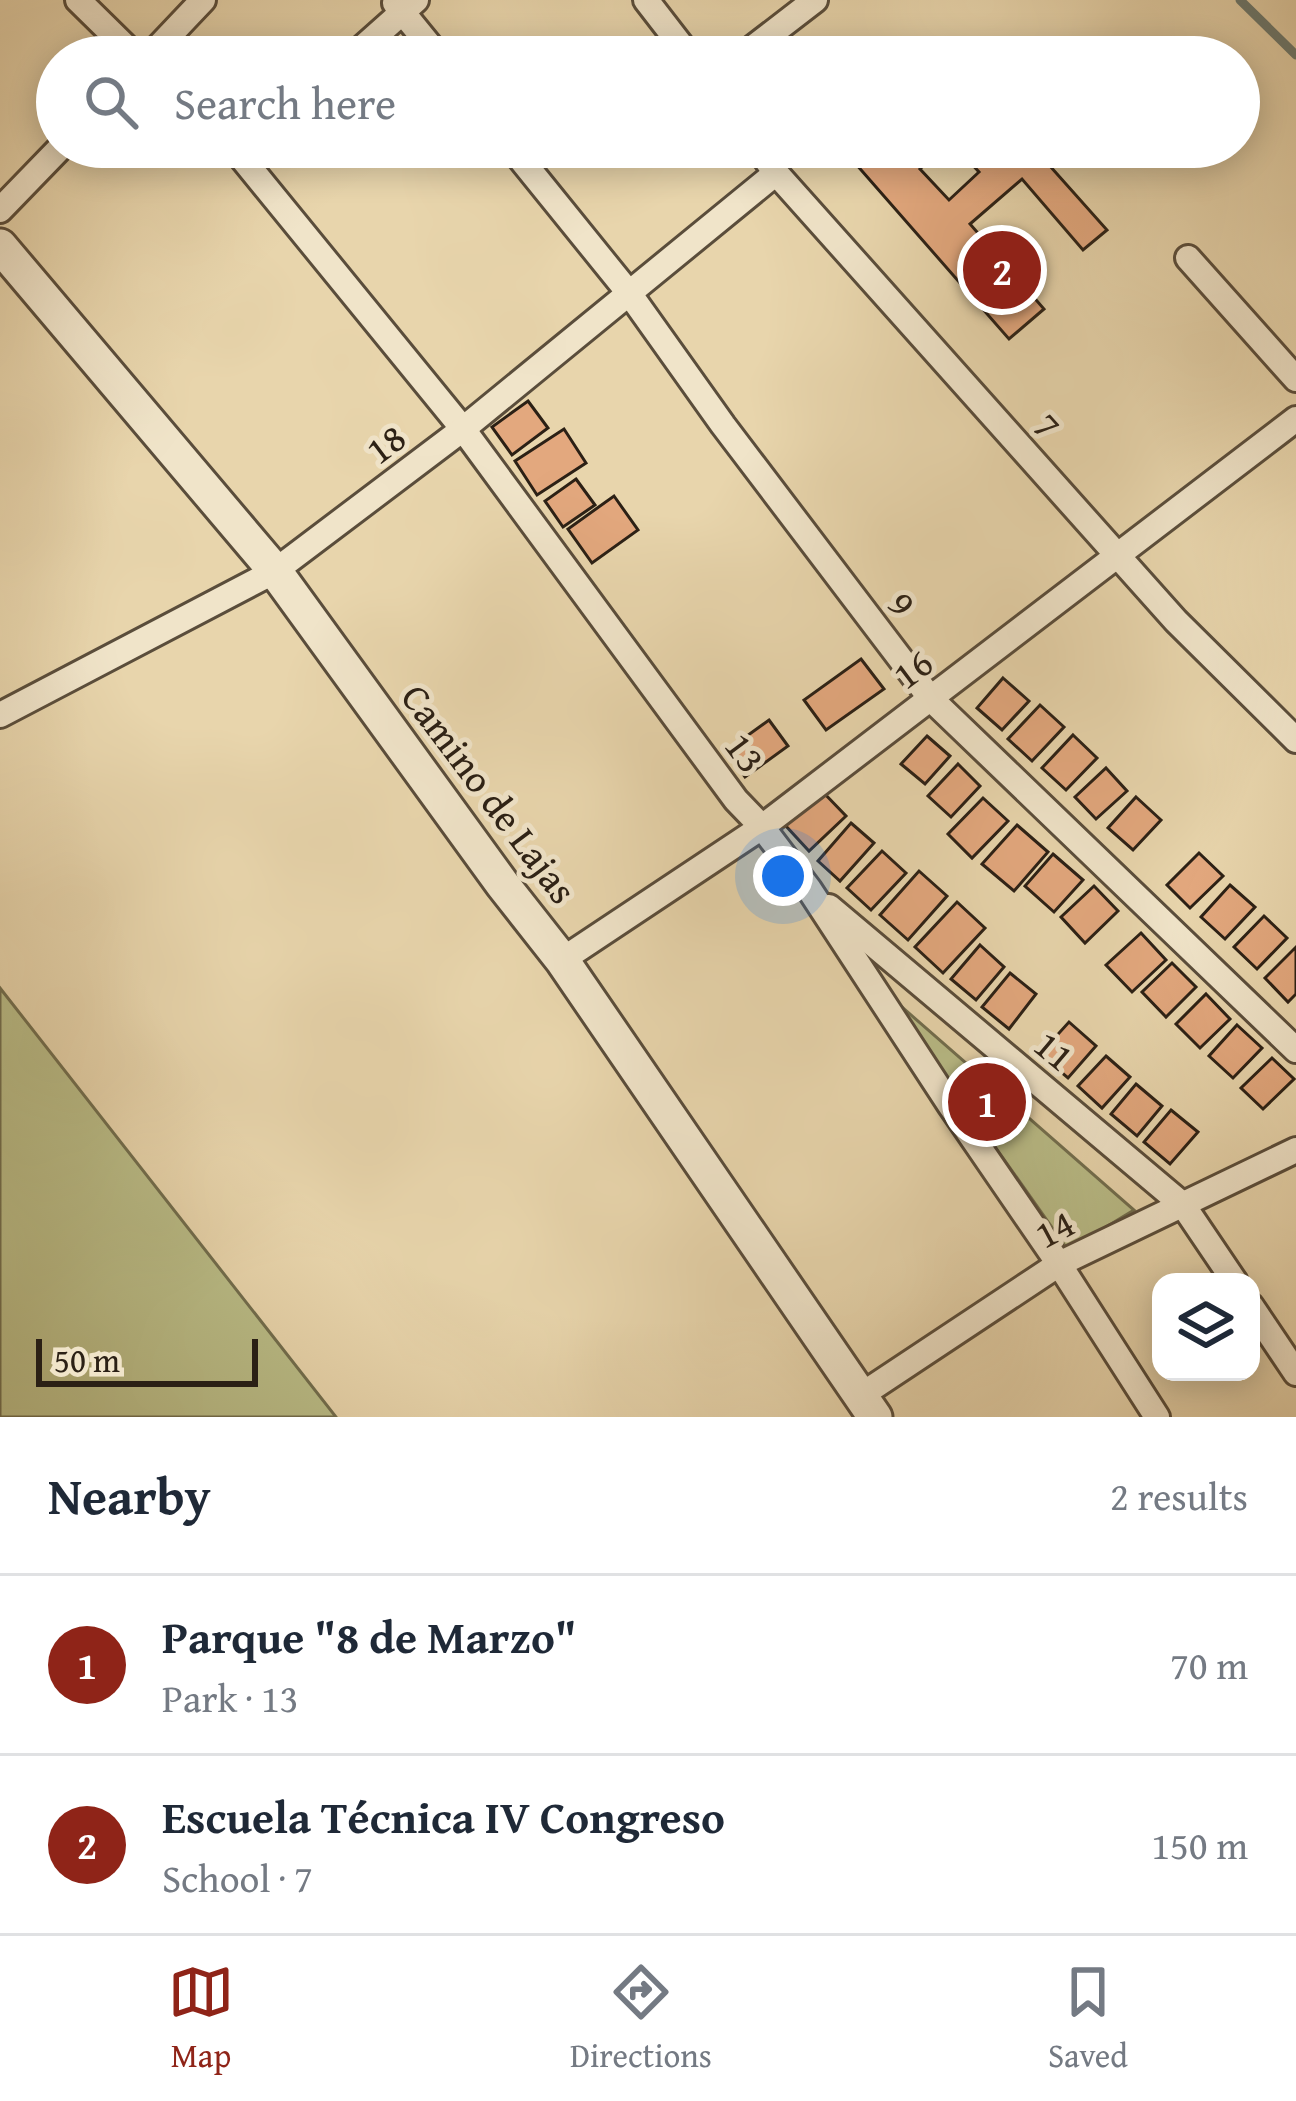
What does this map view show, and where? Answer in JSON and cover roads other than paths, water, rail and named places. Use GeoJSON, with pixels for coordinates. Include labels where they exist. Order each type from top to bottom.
{"type":"FeatureCollection","features":[{"type":"Feature","properties":{"kind":"street"},"geometry":{"type":"LineString","coordinates":[[78,0],[115,36]]}},
{"type":"Feature","properties":{"kind":"street"},"geometry":{"type":"LineString","coordinates":[[169,36],[202,0]]}},
{"type":"Feature","properties":{"kind":"street"},"geometry":{"type":"LineString","coordinates":[[646,0],[674,36]]}},
{"type":"Feature","properties":{"kind":"street"},"geometry":{"type":"LineString","coordinates":[[768,36],[815,0]]}},
{"type":"Feature","properties":{"kind":"street"},"geometry":{"type":"LineString","coordinates":[[373,36],[404,4],[425,36]]}},
{"type":"Feature","properties":{"kind":"street"},"geometry":{"type":"LineString","coordinates":[[0,210],[41,168]]}},
{"type":"Feature","properties":{"kind":"street","name":"13"},"geometry":{"type":"LineString","coordinates":[[256,168],[463,429],[736,800],[809,889],[1156,1417]]}},
{"type":"Feature","properties":{"kind":"street","name":"9"},"geometry":{"type":"LineString","coordinates":[[529,168],[628,293],[931,699],[1296,1049]]}},
{"type":"Feature","properties":{"kind":"street","name":"7"},"geometry":{"type":"LineString","coordinates":[[773,168],[1176,621],[1296,740]]}},
{"type":"Feature","properties":{"kind":"street","name":"18"},"geometry":{"type":"LineString","coordinates":[[0,715],[275,571],[463,429],[776,173]]}},
{"type":"Feature","properties":{"kind":"street","name":"Camino de Lajas"},"geometry":{"type":"LineString","coordinates":[[0,246],[275,571],[562,960],[868,1406]]}},
{"type":"Feature","properties":{"kind":"street"},"geometry":{"type":"LineString","coordinates":[[1188,258],[1296,379]]}},
{"type":"Feature","properties":{"kind":"street","name":"16"},"geometry":{"type":"LineString","coordinates":[[562,960],[762,827],[1296,419]]}},
{"type":"Feature","properties":{"kind":"street","name":"11"},"geometry":{"type":"LineString","coordinates":[[809,889],[1183,1205],[1229,1273]]}},
{"type":"Feature","properties":{"kind":"street","name":"14"},"geometry":{"type":"LineString","coordinates":[[868,1406],[1059,1264],[1296,1150]]}},
{"type":"Feature","properties":{"kind":"street"},"geometry":{"type":"LineString","coordinates":[[1260,1319],[1296,1373]]}},
{"type":"Feature","properties":{"kind":"waterway"},"geometry":{"type":"LineString","coordinates":[[1240,0],[1296,55]]}},
{"type":"Feature","properties":{"kind":"place","name":"Escuela Técnica IV Congreso"},"geometry":{"type":"Point","coordinates":[1002,270]}},
{"type":"Feature","properties":{"kind":"place","name":"Parque \"8 de Marzo\""},"geometry":{"type":"Point","coordinates":[987,1102]}}]}
